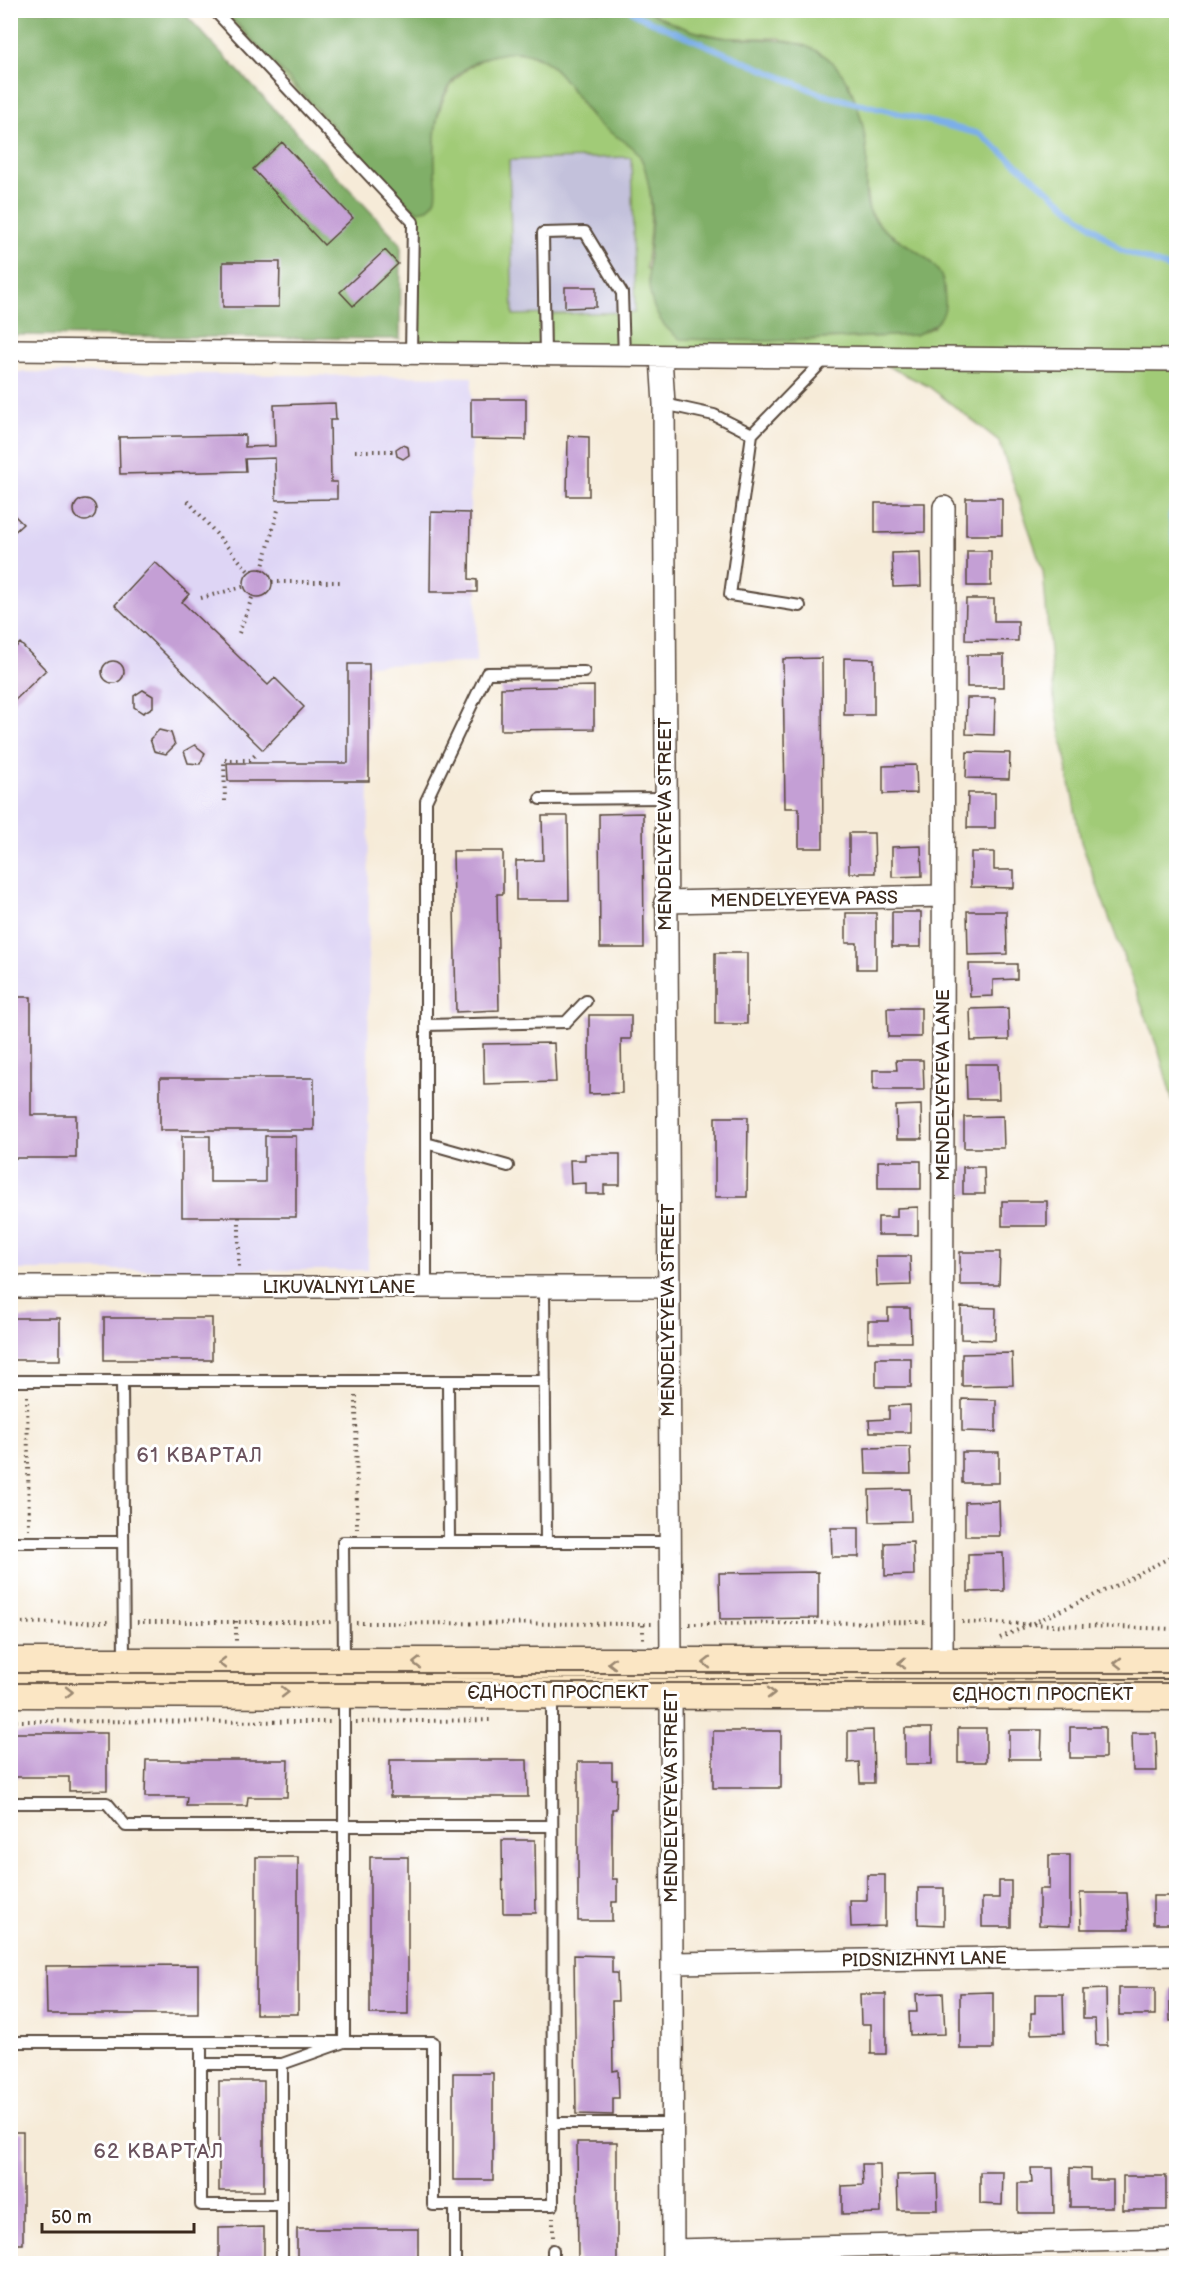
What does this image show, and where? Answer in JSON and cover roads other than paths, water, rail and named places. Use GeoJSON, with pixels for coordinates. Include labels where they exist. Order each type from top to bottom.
{"type":"FeatureCollection","features":[{"type":"Feature","properties":{"kind":"main road","name":"ЄДНОСТІ ПРОСПЕКТ"},"geometry":{"type":"LineString","coordinates":[[10,1663],[124,1678]]}},
{"type":"Feature","properties":{"kind":"main road","name":"ЄДНОСТІ ПРОСПЕКТ"},"geometry":{"type":"LineString","coordinates":[[671,1678],[942,1663],[1176,1663]]}},
{"type":"Feature","properties":{"kind":"main road","name":"ЄДНОСТІ ПРОСПЕКТ"},"geometry":{"type":"LineString","coordinates":[[10,1692],[124,1678],[671,1678],[1176,1695]]}},
{"type":"Feature","properties":{"kind":"street"},"geometry":{"type":"LineString","coordinates":[[10,350],[1176,360]]}},
{"type":"Feature","properties":{"kind":"street","name":"MENDELYEYEVA STREET"},"geometry":{"type":"LineString","coordinates":[[661,357],[664,404],[673,2257]]}},
{"type":"Feature","properties":{"kind":"street","name":"MENDELYEYEVA LANE"},"geometry":{"type":"LineString","coordinates":[[942,1663],[944,507]]}},
{"type":"Feature","properties":{"kind":"street","name":"MENDELYEYEVA PASS"},"geometry":{"type":"LineString","coordinates":[[665,902],[943,896]]}},
{"type":"Feature","properties":{"kind":"street","name":"LIKUVALNYI LANE"},"geometry":{"type":"LineString","coordinates":[[10,1287],[668,1287]]}},
{"type":"Feature","properties":{"kind":"street","name":"PIDSNIZHNYI LANE"},"geometry":{"type":"LineString","coordinates":[[672,1963],[1176,1955]]}},
{"type":"Feature","properties":{"kind":"street"},"geometry":{"type":"LineString","coordinates":[[673,2257],[1176,2239]]}},
{"type":"Feature","properties":{"kind":"lane"},"geometry":{"type":"LineString","coordinates":[[214,10],[413,222],[411,354]]}},
{"type":"Feature","properties":{"kind":"lane"},"geometry":{"type":"LineString","coordinates":[[545,356],[543,233],[585,232],[622,293],[624,357]]}},
{"type":"Feature","properties":{"kind":"lane"},"geometry":{"type":"LineString","coordinates":[[800,606],[730,595],[752,434],[828,356]]}},
{"type":"Feature","properties":{"kind":"lane"},"geometry":{"type":"LineString","coordinates":[[664,404],[714,415],[752,434]]}},
{"type":"Feature","properties":{"kind":"lane"},"geometry":{"type":"LineString","coordinates":[[426,1287],[426,801],[487,673],[584,672]]}},
{"type":"Feature","properties":{"kind":"lane"},"geometry":{"type":"LineString","coordinates":[[540,799],[665,798]]}},
{"type":"Feature","properties":{"kind":"lane"},"geometry":{"type":"LineString","coordinates":[[426,1025],[566,1022],[586,1000]]}},
{"type":"Feature","properties":{"kind":"lane"},"geometry":{"type":"LineString","coordinates":[[426,1143],[508,1166]]}},
{"type":"Feature","properties":{"kind":"lane"},"geometry":{"type":"LineString","coordinates":[[544,1287],[546,1542]]}},
{"type":"Feature","properties":{"kind":"lane"},"geometry":{"type":"LineString","coordinates":[[10,1381],[545,1381]]}},
{"type":"Feature","properties":{"kind":"lane"},"geometry":{"type":"LineString","coordinates":[[122,1381],[124,1678]]}},
{"type":"Feature","properties":{"kind":"lane"},"geometry":{"type":"LineString","coordinates":[[448,1381],[449,1542]]}},
{"type":"Feature","properties":{"kind":"lane"},"geometry":{"type":"LineString","coordinates":[[10,1542],[123,1542]]}},
{"type":"Feature","properties":{"kind":"lane"},"geometry":{"type":"LineString","coordinates":[[344,2042],[343,1542],[670,1542]]}},
{"type":"Feature","properties":{"kind":"lane"},"geometry":{"type":"LineString","coordinates":[[10,2042],[433,2042],[433,2205],[553,2205],[552,1678]]}},
{"type":"Feature","properties":{"kind":"lane"},"geometry":{"type":"LineString","coordinates":[[10,1803],[107,1803],[126,1826],[552,1826]]}},
{"type":"Feature","properties":{"kind":"lane"},"geometry":{"type":"LineString","coordinates":[[201,2042],[201,2205],[282,2205]]}},
{"type":"Feature","properties":{"kind":"lane"},"geometry":{"type":"LineString","coordinates":[[201,2064],[282,2064],[344,2042]]}},
{"type":"Feature","properties":{"kind":"lane"},"geometry":{"type":"LineString","coordinates":[[282,2064],[282,2264]]}},
{"type":"Feature","properties":{"kind":"lane"},"geometry":{"type":"LineString","coordinates":[[553,2123],[673,2123]]}},
{"type":"Feature","properties":{"kind":"lane"},"geometry":{"type":"LineString","coordinates":[[455,2205],[455,2264]]}},
{"type":"Feature","properties":{"kind":"lane"},"geometry":{"type":"LineString","coordinates":[[553,2250],[553,2264]]}},
{"type":"Feature","properties":{"kind":"waterway"},"geometry":{"type":"LineString","coordinates":[[631,10],[638,16],[821,94],[980,134],[1121,250],[1175,270]]}},
{"type":"Feature","properties":{"kind":"waterway"},"geometry":{"type":"LineString","coordinates":[[1176,492],[1171,517],[1176,548]]}},
{"type":"Feature","properties":{"kind":"tram line"},"geometry":{"type":"LineString","coordinates":[[10,1673],[1176,1673]]}},
{"type":"Feature","properties":{"kind":"tram line"},"geometry":{"type":"LineString","coordinates":[[10,1683],[1176,1683]]}},
{"type":"Feature","properties":{"kind":"district","name":"61 КВАРТАЛ"},"geometry":{"type":"Point","coordinates":[200,1455]}},
{"type":"Feature","properties":{"kind":"district","name":"62 КВАРТАЛ"},"geometry":{"type":"Point","coordinates":[159,2151]}}]}
